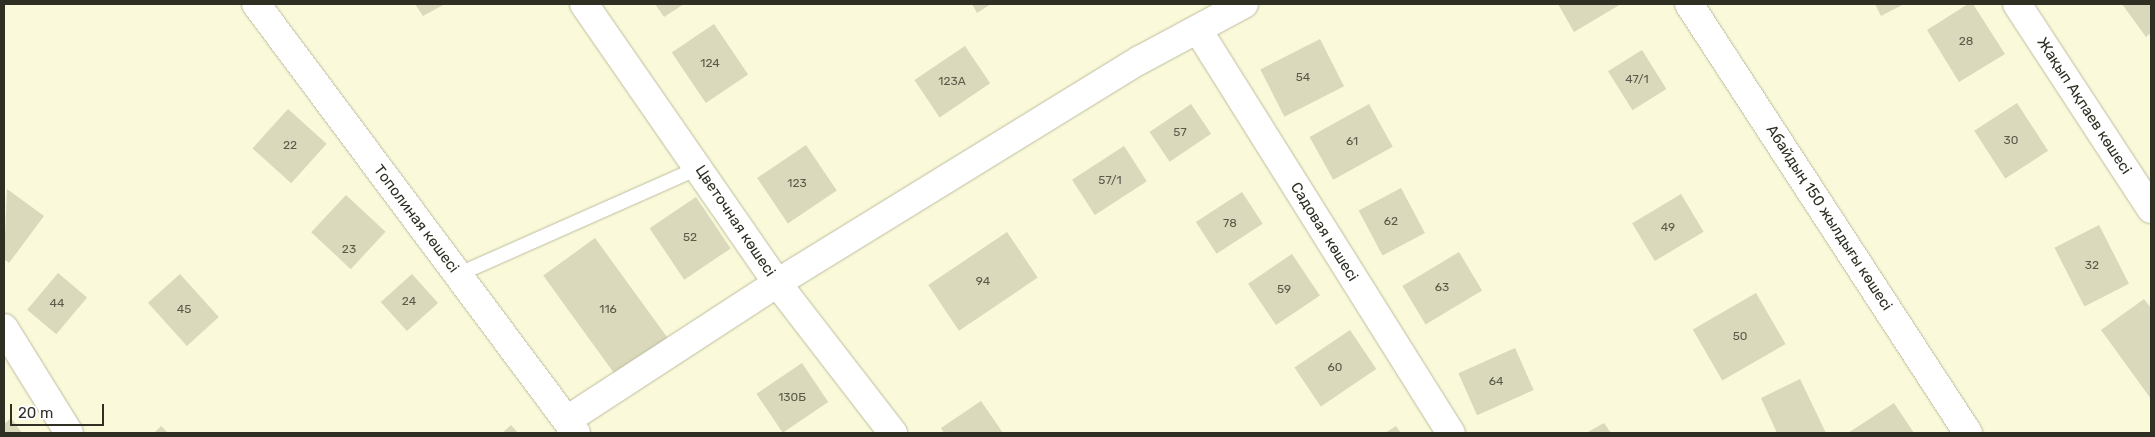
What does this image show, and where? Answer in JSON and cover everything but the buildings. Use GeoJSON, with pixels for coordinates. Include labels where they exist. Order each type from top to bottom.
{"type":"FeatureCollection","features":[{"type":"Feature","properties":{"kind":"street","name":"Тополиная көшесі"},"geometry":{"type":"LineString","coordinates":[[256,4],[571,427]]}},
{"type":"Feature","properties":{"kind":"street","name":"Цветочная көшесі"},"geometry":{"type":"LineString","coordinates":[[584,4],[776,283],[893,433]]}},
{"type":"Feature","properties":{"kind":"street"},"geometry":{"type":"LineString","coordinates":[[571,427],[776,283],[1140,60],[1244,4]]}},
{"type":"Feature","properties":{"kind":"street","name":"Абайдың 150 жылдығы көшесі"},"geometry":{"type":"LineString","coordinates":[[1689,4],[1968,433]]}},
{"type":"Feature","properties":{"kind":"street","name":"Жақып Ақпаев көшесі"},"geometry":{"type":"LineString","coordinates":[[2018,4],[2151,209]]}},
{"type":"Feature","properties":{"kind":"street","name":"Садовая көшесі"},"geometry":{"type":"LineString","coordinates":[[1198,30],[1451,433]]}},
{"type":"Feature","properties":{"kind":"street"},"geometry":{"type":"LineString","coordinates":[[4,328],[69,433]]}},
{"type":"Feature","properties":{"kind":"lane"},"geometry":{"type":"LineString","coordinates":[[457,275],[698,168]]}}]}
